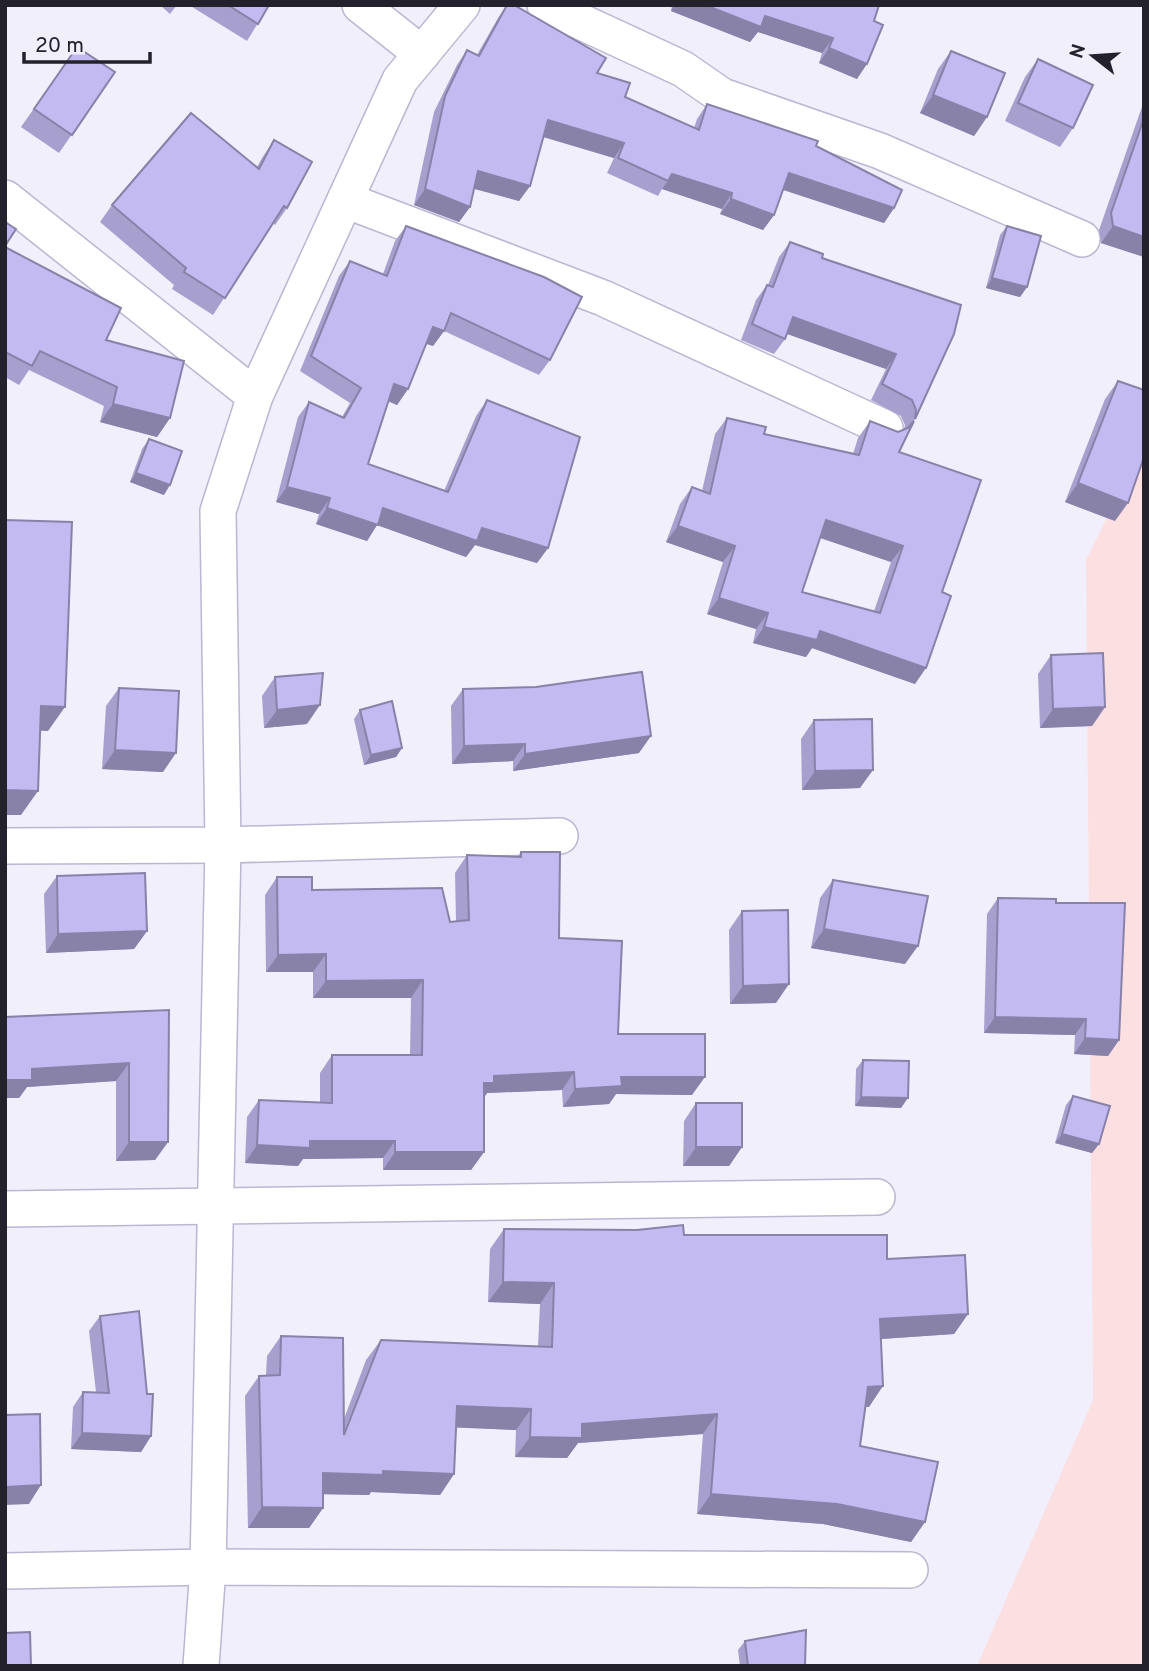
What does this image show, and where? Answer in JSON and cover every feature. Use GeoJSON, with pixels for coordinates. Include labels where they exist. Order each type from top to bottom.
{"type":"FeatureCollection","features":[{"type":"Feature","properties":{"kind":"street"},"geometry":{"type":"LineString","coordinates":[[360,5],[422,54]]}},
{"type":"Feature","properties":{"kind":"street"},"geometry":{"type":"LineString","coordinates":[[201,1666],[208,1567],[213,1208],[223,845],[218,511],[255,396],[400,80],[462,5]]}},
{"type":"Feature","properties":{"kind":"street"},"geometry":{"type":"LineString","coordinates":[[545,5],[683,69],[722,96],[880,151],[1082,239]]}},
{"type":"Feature","properties":{"kind":"street"},"geometry":{"type":"LineString","coordinates":[[5,198],[255,396]]}},
{"type":"Feature","properties":{"kind":"street"},"geometry":{"type":"LineString","coordinates":[[345,200],[603,298],[885,428]]}},
{"type":"Feature","properties":{"kind":"street"},"geometry":{"type":"LineString","coordinates":[[5,846],[223,845],[559,836]]}},
{"type":"Feature","properties":{"kind":"street"},"geometry":{"type":"LineString","coordinates":[[5,1209],[877,1197]]}},
{"type":"Feature","properties":{"kind":"street"},"geometry":{"type":"LineString","coordinates":[[5,1572],[208,1567],[910,1570]]}},
{"type":"Feature","properties":{"kind":"shaded area"},"geometry":{"type":"Polygon","coordinates":[[[1144,442],[1144,1666],[977,1666],[1093,1400],[1086,560],[1144,442]]]}},
{"type":"Feature","properties":{"kind":"building"},"geometry":{"type":"Polygon","coordinates":[[[228,5],[269,5],[258,24],[228,5]]]}},
{"type":"Feature","properties":{"kind":"building"},"geometry":{"type":"Polygon","coordinates":[[[507,5],[514,5],[606,58],[597,73],[630,83],[625,97],[699,130],[707,104],[818,141],[816,146],[902,190],[894,208],[789,173],[774,215],[731,199],[732,193],[672,174],[668,181],[618,158],[624,143],[548,120],[530,186],[478,171],[470,207],[425,189],[445,96],[467,50],[479,56],[507,5]]]}},
{"type":"Feature","properties":{"kind":"building"},"geometry":{"type":"Polygon","coordinates":[[[705,5],[879,5],[874,21],[883,25],[867,64],[829,48],[833,38],[765,16],[761,27],[705,5]]]}},
{"type":"Feature","properties":{"kind":"building"},"geometry":{"type":"Polygon","coordinates":[[[77,47],[115,72],[72,135],[34,109],[77,47]]]}},
{"type":"Feature","properties":{"kind":"building"},"geometry":{"type":"Polygon","coordinates":[[[951,51],[1005,73],[987,117],[933,95],[951,51]]]}},
{"type":"Feature","properties":{"kind":"building"},"geometry":{"type":"Polygon","coordinates":[[[1038,59],[1093,85],[1073,128],[1018,103],[1038,59]]]}},
{"type":"Feature","properties":{"kind":"building"},"geometry":{"type":"Polygon","coordinates":[[[191,113],[259,169],[274,140],[312,162],[287,208],[284,206],[225,298],[184,272],[186,268],[112,205],[191,113]]]}},
{"type":"Feature","properties":{"kind":"building"},"geometry":{"type":"Polygon","coordinates":[[[1144,118],[1144,237],[1113,226],[1111,213],[1144,118]]]}},
{"type":"Feature","properties":{"kind":"building"},"geometry":{"type":"Polygon","coordinates":[[[5,222],[16,229],[5,246],[5,222]]]}},
{"type":"Feature","properties":{"kind":"building"},"geometry":{"type":"Polygon","coordinates":[[[406,226],[544,277],[582,297],[550,360],[451,313],[444,331],[433,327],[408,389],[394,384],[368,464],[448,492],[487,400],[580,437],[548,548],[482,528],[477,541],[383,508],[378,525],[327,508],[330,498],[287,487],[309,402],[344,418],[361,388],[311,356],[350,261],[387,276],[406,226]]]}},
{"type":"Feature","properties":{"kind":"building"},"geometry":{"type":"Polygon","coordinates":[[[1007,226],[1041,236],[1027,287],[992,278],[1007,226]]]}},
{"type":"Feature","properties":{"kind":"building"},"geometry":{"type":"Polygon","coordinates":[[[790,242],[823,254],[822,258],[961,305],[954,334],[915,419],[916,410],[912,400],[882,384],[896,354],[793,317],[785,339],[752,324],[767,285],[773,287],[790,242]]]}},
{"type":"Feature","properties":{"kind":"building"},"geometry":{"type":"Polygon","coordinates":[[[5,247],[121,308],[106,340],[184,361],[170,418],[113,404],[117,387],[40,351],[32,366],[5,352],[5,247]]]}},
{"type":"Feature","properties":{"kind":"building"},"geometry":{"type":"Polygon","coordinates":[[[1118,381],[1144,390],[1144,457],[1128,503],[1078,483],[1118,381]]]}},
{"type":"Feature","properties":{"kind":"building"},"geometry":{"type":"Polygon","coordinates":[[[727,418],[766,427],[764,434],[859,455],[870,421],[898,432],[908,428],[914,421],[899,452],[981,480],[942,592],[951,596],[926,668],[820,631],[817,640],[764,627],[768,613],[719,598],[735,546],[678,526],[692,487],[710,494],[727,418]],[[826,520],[802,592],[880,613],[903,546],[826,520]]]}},
{"type":"Feature","properties":{"kind":"building"},"geometry":{"type":"Polygon","coordinates":[[[149,439],[182,451],[170,485],[136,473],[149,439]]]}},
{"type":"Feature","properties":{"kind":"building"},"geometry":{"type":"Polygon","coordinates":[[[5,520],[72,522],[65,707],[41,706],[38,791],[5,790],[5,520]]]}},
{"type":"Feature","properties":{"kind":"building"},"geometry":{"type":"Polygon","coordinates":[[[1103,653],[1105,707],[1053,709],[1051,655],[1103,653]]]}},
{"type":"Feature","properties":{"kind":"building"},"geometry":{"type":"Polygon","coordinates":[[[642,672],[651,736],[525,754],[525,744],[464,746],[463,689],[536,687],[642,672]]]}},
{"type":"Feature","properties":{"kind":"building"},"geometry":{"type":"Polygon","coordinates":[[[323,673],[320,705],[277,710],[275,677],[323,673]]]}},
{"type":"Feature","properties":{"kind":"building"},"geometry":{"type":"Polygon","coordinates":[[[119,688],[179,691],[176,753],[115,750],[119,688]]]}},
{"type":"Feature","properties":{"kind":"building"},"geometry":{"type":"Polygon","coordinates":[[[392,701],[402,748],[371,755],[360,710],[392,701]]]}},
{"type":"Feature","properties":{"kind":"building"},"geometry":{"type":"Polygon","coordinates":[[[872,719],[873,770],[815,771],[814,720],[872,719]]]}},
{"type":"Feature","properties":{"kind":"building"},"geometry":{"type":"Polygon","coordinates":[[[521,852],[560,852],[559,938],[622,941],[618,1034],[705,1034],[705,1077],[621,1077],[622,1086],[575,1089],[574,1072],[494,1076],[494,1083],[484,1083],[484,1152],[395,1152],[395,1141],[310,1141],[310,1148],[257,1145],[259,1100],[332,1103],[332,1055],[422,1055],[423,980],[326,981],[326,954],[278,955],[277,877],[312,877],[312,890],[442,888],[450,922],[469,920],[467,855],[521,857],[521,852]]]}},
{"type":"Feature","properties":{"kind":"building"},"geometry":{"type":"Polygon","coordinates":[[[145,873],[147,931],[58,934],[57,876],[145,873]]]}},
{"type":"Feature","properties":{"kind":"building"},"geometry":{"type":"Polygon","coordinates":[[[833,880],[928,896],[918,946],[824,929],[833,880]]]}},
{"type":"Feature","properties":{"kind":"building"},"geometry":{"type":"Polygon","coordinates":[[[998,898],[1056,899],[1056,903],[1125,903],[1119,1040],[1085,1038],[1086,1019],[995,1017],[998,898]]]}},
{"type":"Feature","properties":{"kind":"building"},"geometry":{"type":"Polygon","coordinates":[[[788,910],[789,984],[743,986],[742,911],[788,910]]]}},
{"type":"Feature","properties":{"kind":"building"},"geometry":{"type":"Polygon","coordinates":[[[169,1010],[168,1142],[129,1142],[129,1063],[32,1069],[32,1080],[5,1080],[5,1017],[169,1010]]]}},
{"type":"Feature","properties":{"kind":"building"},"geometry":{"type":"Polygon","coordinates":[[[863,1060],[909,1061],[908,1098],[861,1097],[863,1060]]]}},
{"type":"Feature","properties":{"kind":"building"},"geometry":{"type":"Polygon","coordinates":[[[1073,1096],[1110,1106],[1099,1144],[1062,1134],[1073,1096]]]}},
{"type":"Feature","properties":{"kind":"building"},"geometry":{"type":"Polygon","coordinates":[[[696,1103],[742,1103],[742,1147],[696,1147],[696,1103]]]}},
{"type":"Feature","properties":{"kind":"building"},"geometry":{"type":"Polygon","coordinates":[[[683,1225],[684,1235],[887,1235],[887,1259],[965,1255],[968,1314],[880,1319],[883,1386],[868,1387],[860,1446],[938,1462],[925,1522],[837,1504],[711,1494],[717,1414],[582,1424],[582,1438],[530,1437],[531,1409],[457,1406],[454,1474],[383,1471],[383,1475],[323,1473],[323,1508],[262,1507],[259,1376],[280,1375],[281,1336],[343,1338],[344,1435],[381,1340],[552,1347],[554,1283],[503,1282],[504,1229],[637,1230],[683,1225]]]}},
{"type":"Feature","properties":{"kind":"building"},"geometry":{"type":"Polygon","coordinates":[[[139,1311],[147,1394],[153,1394],[151,1436],[82,1433],[83,1392],[109,1393],[100,1316],[139,1311]]]}},
{"type":"Feature","properties":{"kind":"building"},"geometry":{"type":"Polygon","coordinates":[[[40,1414],[41,1485],[5,1487],[5,1415],[40,1414]]]}},
{"type":"Feature","properties":{"kind":"building"},"geometry":{"type":"Polygon","coordinates":[[[806,1630],[805,1666],[748,1666],[745,1641],[806,1630]]]}},
{"type":"Feature","properties":{"kind":"building"},"geometry":{"type":"Polygon","coordinates":[[[30,1632],[31,1666],[5,1666],[5,1633],[30,1632]]]}}]}
